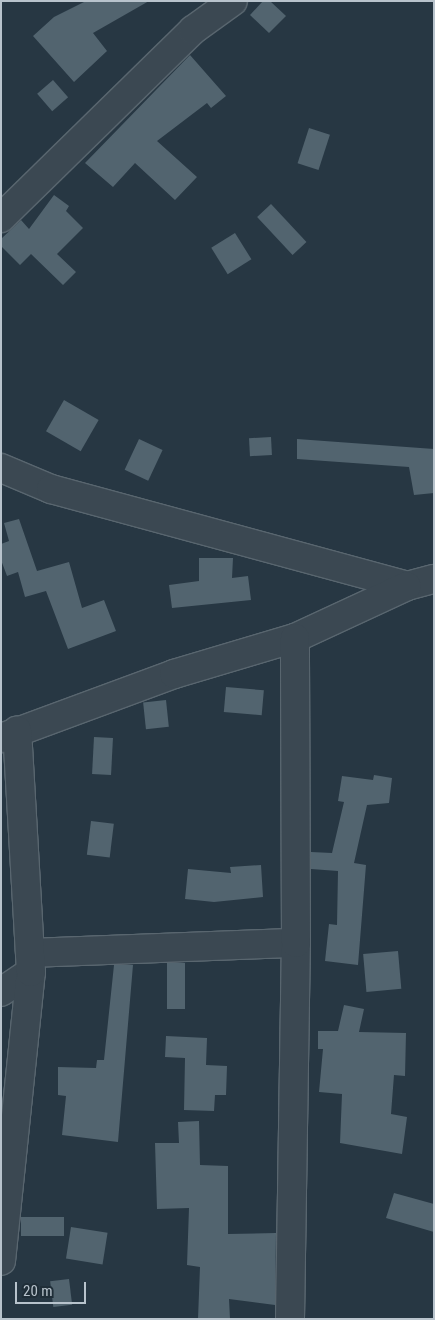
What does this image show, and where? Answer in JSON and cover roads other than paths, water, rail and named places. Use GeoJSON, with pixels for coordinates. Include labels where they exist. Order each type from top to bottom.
{"type":"FeatureCollection","features":[{"type":"Feature","properties":{"kind":"street"},"geometry":{"type":"LineString","coordinates":[[1,218],[193,30],[233,1]]}},
{"type":"Feature","properties":{"kind":"street"},"geometry":{"type":"LineString","coordinates":[[1,468],[51,489],[407,586]]}},
{"type":"Feature","properties":{"kind":"street"},"geometry":{"type":"LineString","coordinates":[[1,1261],[30,962],[9,734],[174,674],[295,638],[407,586],[434,579]]}},
{"type":"Feature","properties":{"kind":"street"},"geometry":{"type":"LineString","coordinates":[[290,1319],[296,942],[295,638]]}},
{"type":"Feature","properties":{"kind":"street"},"geometry":{"type":"LineString","coordinates":[[1,992],[30,962],[296,942]]}}]}
